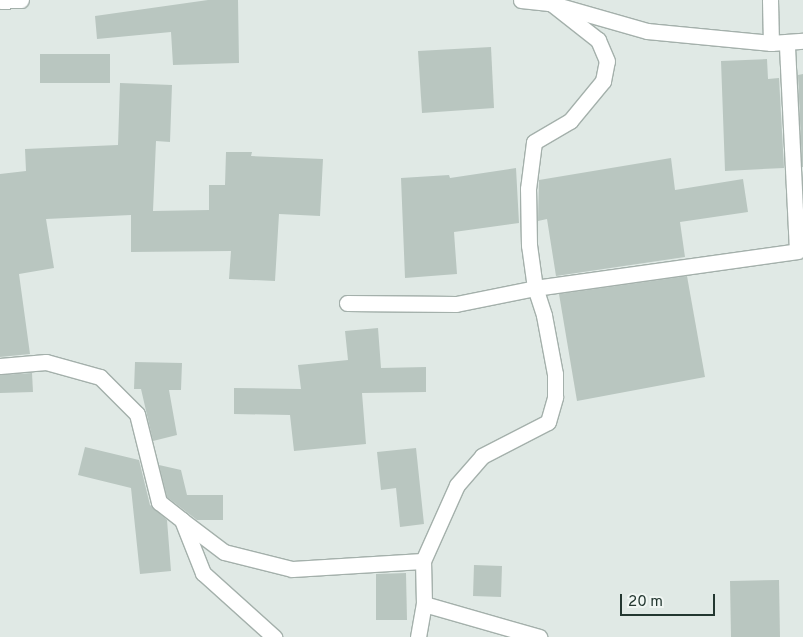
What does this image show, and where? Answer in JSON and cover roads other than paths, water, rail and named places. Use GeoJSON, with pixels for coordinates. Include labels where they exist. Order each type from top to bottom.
{"type":"FeatureCollection","features":[{"type":"Feature","properties":{"kind":"street"},"geometry":{"type":"LineString","coordinates":[[0,1],[20,0]]}},
{"type":"Feature","properties":{"kind":"street"},"geometry":{"type":"LineString","coordinates":[[521,0],[548,1],[647,31],[771,43],[803,41]]}},
{"type":"Feature","properties":{"kind":"street"},"geometry":{"type":"LineString","coordinates":[[770,0],[771,43]]}},
{"type":"Feature","properties":{"kind":"street"},"geometry":{"type":"LineString","coordinates":[[418,637],[424,604],[423,561],[457,485],[482,456],[548,422],[555,397],[555,374],[544,315],[535,288],[529,246],[528,189],[534,142],[570,121],[603,81],[608,61],[598,40],[548,1]]}},
{"type":"Feature","properties":{"kind":"street"},"geometry":{"type":"LineString","coordinates":[[347,303],[456,304],[535,288],[797,251],[787,43]]}},
{"type":"Feature","properties":{"kind":"street"},"geometry":{"type":"LineString","coordinates":[[0,366],[46,362],[100,377],[137,414],[159,502],[224,552],[292,569],[423,561]]}},
{"type":"Feature","properties":{"kind":"street"},"geometry":{"type":"LineString","coordinates":[[182,520],[203,573],[274,637]]}},
{"type":"Feature","properties":{"kind":"street"},"geometry":{"type":"LineString","coordinates":[[424,604],[539,637]]}}]}
